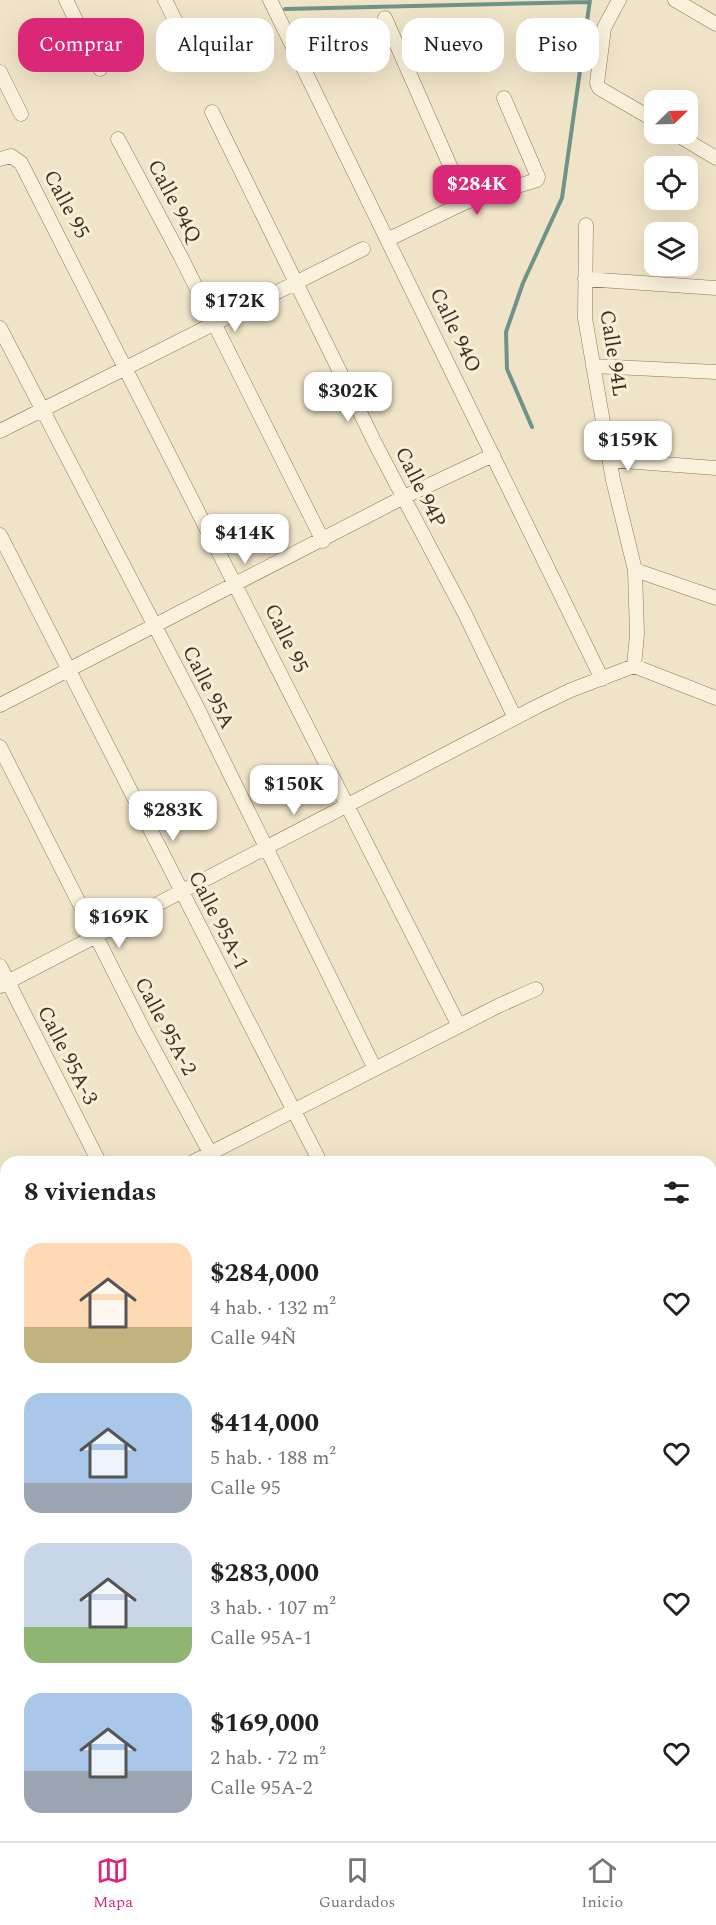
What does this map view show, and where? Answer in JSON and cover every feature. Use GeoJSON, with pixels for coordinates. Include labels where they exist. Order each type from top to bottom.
{"type":"FeatureCollection","features":[{"type":"Feature","properties":{"kind":"street"},"geometry":{"type":"LineString","coordinates":[[66,0],[75,18]]}},
{"type":"Feature","properties":{"kind":"street"},"geometry":{"type":"LineString","coordinates":[[165,0],[174,18]]}},
{"type":"Feature","properties":{"kind":"street","name":"Calle 94O"},"geometry":{"type":"LineString","coordinates":[[270,0],[389,239],[602,679]]}},
{"type":"Feature","properties":{"kind":"street"},"geometry":{"type":"LineString","coordinates":[[618,0],[604,28],[597,82],[599,88],[644,114]]}},
{"type":"Feature","properties":{"kind":"street"},"geometry":{"type":"LineString","coordinates":[[675,0],[716,24]]}},
{"type":"Feature","properties":{"kind":"street"},"geometry":{"type":"LineString","coordinates":[[390,29],[466,202]]}},
{"type":"Feature","properties":{"kind":"street"},"geometry":{"type":"LineString","coordinates":[[0,72],[21,114]]}},
{"type":"Feature","properties":{"kind":"street"},"geometry":{"type":"LineString","coordinates":[[389,239],[466,202],[533,182],[538,177],[504,99]]}},
{"type":"Feature","properties":{"kind":"street","name":"Calle 94P"},"geometry":{"type":"LineString","coordinates":[[212,112],[515,718]]}},
{"type":"Feature","properties":{"kind":"street","name":"Calle 94Q"},"geometry":{"type":"LineString","coordinates":[[118,139],[181,257],[323,541]]}},
{"type":"Feature","properties":{"kind":"street"},"geometry":{"type":"LineString","coordinates":[[693,144],[716,158]]}},
{"type":"Feature","properties":{"kind":"street","name":"Calle 95"},"geometry":{"type":"LineString","coordinates":[[0,159],[11,156],[21,163],[237,584],[346,806],[459,1026]]}},
{"type":"Feature","properties":{"kind":"street","name":"Calle 94L"},"geometry":{"type":"LineString","coordinates":[[586,225],[585,318],[610,460],[635,570],[637,633],[634,666]]}},
{"type":"Feature","properties":{"kind":"street"},"geometry":{"type":"LineString","coordinates":[[0,430],[363,249]]}},
{"type":"Feature","properties":{"kind":"street"},"geometry":{"type":"LineString","coordinates":[[585,279],[716,288]]}},
{"type":"Feature","properties":{"kind":"street","name":"Calle 95A"},"geometry":{"type":"LineString","coordinates":[[0,328],[196,705],[375,1068]]}},
{"type":"Feature","properties":{"kind":"street"},"geometry":{"type":"LineString","coordinates":[[593,366],[716,372]]}},
{"type":"Feature","properties":{"kind":"street"},"geometry":{"type":"LineString","coordinates":[[0,705],[323,541],[404,497],[493,455]]}},
{"type":"Feature","properties":{"kind":"street"},"geometry":{"type":"LineString","coordinates":[[610,460],[716,468]]}},
{"type":"Feature","properties":{"kind":"street","name":"Calle 95A-1"},"geometry":{"type":"LineString","coordinates":[[0,535],[317,1156]]}},
{"type":"Feature","properties":{"kind":"street"},"geometry":{"type":"LineString","coordinates":[[635,570],[716,598]]}},
{"type":"Feature","properties":{"kind":"street"},"geometry":{"type":"LineString","coordinates":[[4,984],[571,690],[634,666],[716,698]]}},
{"type":"Feature","properties":{"kind":"street","name":"Calle 95A-2"},"geometry":{"type":"LineString","coordinates":[[0,747],[95,935],[212,1156]]}},
{"type":"Feature","properties":{"kind":"street","name":"Calle 95A-3"},"geometry":{"type":"LineString","coordinates":[[0,966],[4,984],[96,1156]]}},
{"type":"Feature","properties":{"kind":"street"},"geometry":{"type":"LineString","coordinates":[[216,1156],[292,1110],[536,989]]}},
{"type":"Feature","properties":{"kind":"waterway"},"geometry":{"type":"LineString","coordinates":[[532,427],[507,369],[506,332],[523,283],[562,198],[590,0]]}},
{"type":"Feature","properties":{"kind":"waterway"},"geometry":{"type":"LineString","coordinates":[[285,9],[589,2]]}}]}
